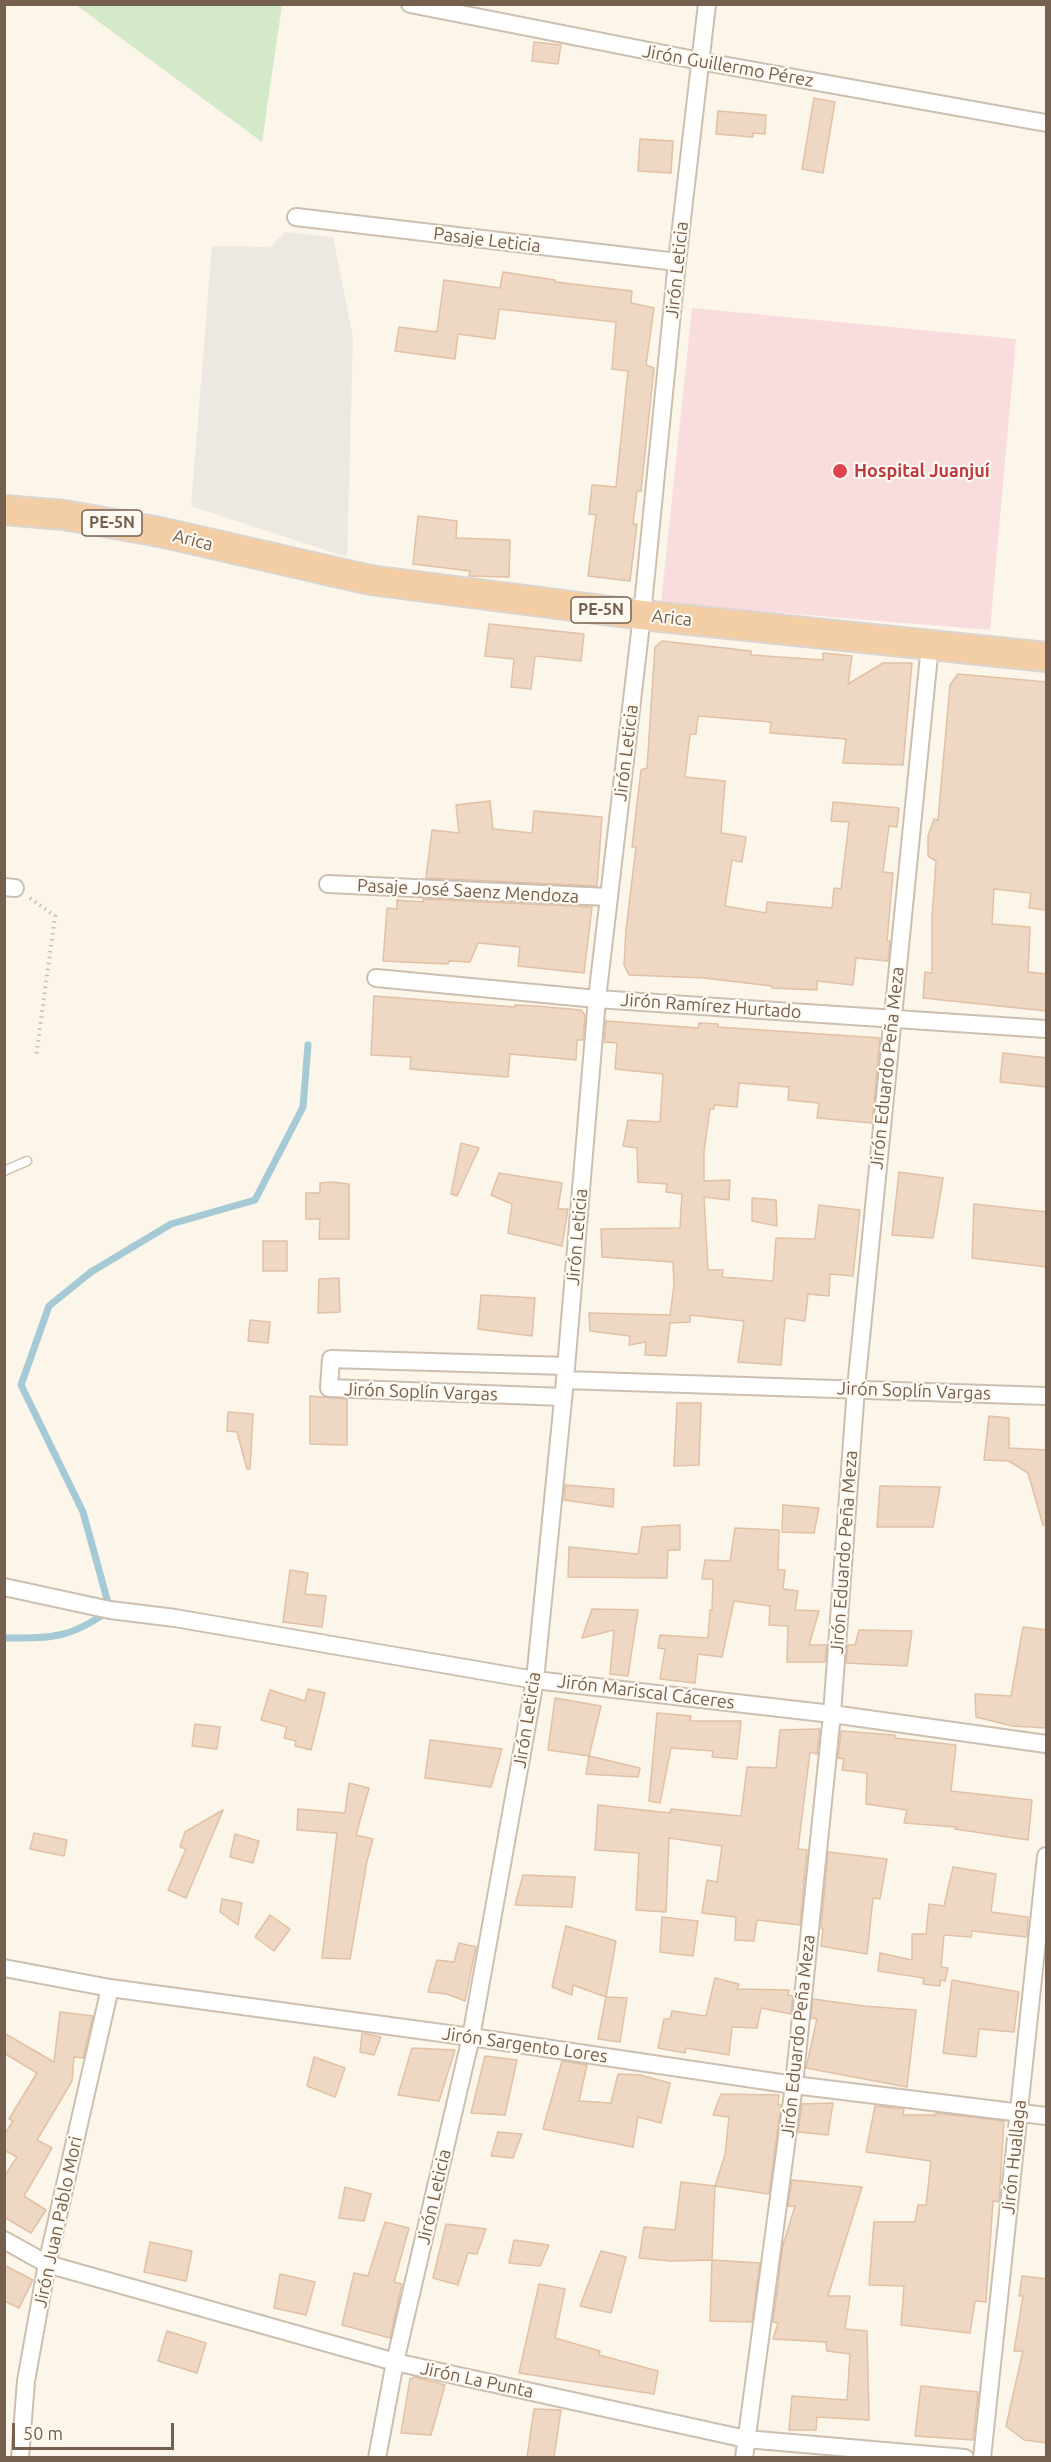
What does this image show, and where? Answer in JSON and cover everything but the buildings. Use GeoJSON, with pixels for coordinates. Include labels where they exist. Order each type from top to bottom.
{"type":"FeatureCollection","features":[{"type":"Feature","properties":{"kind":"highway","name":"Arica"},"geometry":{"type":"LineString","coordinates":[[4,510],[64,515],[160,532],[370,580],[642,615],[1047,657]]}},
{"type":"Feature","properties":{"kind":"street","name":"Jirón Guillermo Pérez"},"geometry":{"type":"LineString","coordinates":[[410,4],[700,61],[1047,123]]}},
{"type":"Feature","properties":{"kind":"street","name":"Jirón Leticia"},"geometry":{"type":"LineString","coordinates":[[377,2457],[395,2362],[471,2037],[535,1680],[565,1381],[597,999],[642,615],[707,4]]}},
{"type":"Feature","properties":{"kind":"street","name":"Pasaje Leticia"},"geometry":{"type":"LineString","coordinates":[[296,217],[678,262]]}},
{"type":"Feature","properties":{"kind":"street","name":"Jirón Eduardo Peña Meza"},"geometry":{"type":"LineString","coordinates":[[744,2457],[794,2085],[832,1714],[856,1388],[930,645]]}},
{"type":"Feature","properties":{"kind":"street","name":"Pasaje José Saenz Mendoza"},"geometry":{"type":"LineString","coordinates":[[328,884],[609,897]]}},
{"type":"Feature","properties":{"kind":"street","name":"Jirón Ramírez Hurtado"},"geometry":{"type":"LineString","coordinates":[[376,978],[597,999],[1047,1029]]}},
{"type":"Feature","properties":{"kind":"street","name":"Jirón Soplín Vargas"},"geometry":{"type":"LineString","coordinates":[[565,1381],[331,1359],[328,1388],[565,1381],[856,1388],[1047,1396]]}},
{"type":"Feature","properties":{"kind":"street","name":"Jirón Mariscal Cáceres"},"geometry":{"type":"LineString","coordinates":[[4,1587],[110,1610],[175,1618],[535,1680],[832,1714],[1047,1744]]}},
{"type":"Feature","properties":{"kind":"street","name":"Jirón Huallaga"},"geometry":{"type":"LineString","coordinates":[[982,2457],[1047,1856]]}},
{"type":"Feature","properties":{"kind":"street","name":"Jirón Sargento Lores"},"geometry":{"type":"LineString","coordinates":[[4,1968],[110,1989],[471,2037],[794,2085],[1047,2116]]}},
{"type":"Feature","properties":{"kind":"street","name":"Jirón Juan Pablo Mori"},"geometry":{"type":"LineString","coordinates":[[20,2457],[26,2381],[47,2264],[110,1989]]}},
{"type":"Feature","properties":{"kind":"street","name":"Jirón La Punta"},"geometry":{"type":"LineString","coordinates":[[4,2240],[47,2264],[395,2362],[746,2439],[965,2457]]}},
{"type":"Feature","properties":{"kind":"street"},"geometry":{"type":"LineString","coordinates":[[4,2434],[21,2440]]}},
{"type":"Feature","properties":{"kind":"lane"},"geometry":{"type":"LineString","coordinates":[[4,1171],[27,1161]]}},
{"type":"Feature","properties":{"kind":"path"},"geometry":{"type":"LineString","coordinates":[[10,887],[55,916],[36,1057]]}},
{"type":"Feature","properties":{"kind":"shaded area"},"geometry":{"type":"Polygon","coordinates":[[[285,232],[333,237],[353,338],[347,557],[191,506],[212,246],[270,247],[285,232]]]}},
{"type":"Feature","properties":{"kind":"shaded area","name":"Hospital Juanjuí"},"geometry":{"type":"Polygon","coordinates":[[[692,308],[1016,339],[990,630],[661,603],[692,308]]]}},
{"type":"Feature","properties":{"kind":"green space"},"geometry":{"type":"Polygon","coordinates":[[[76,5],[282,5],[262,142],[76,5]]]}},
{"type":"Feature","properties":{"kind":"waterway"},"geometry":{"type":"LineString","coordinates":[[4,1638],[60,1635],[83,1627],[110,1610],[83,1512],[21,1385],[49,1306],[91,1272],[171,1224],[255,1200],[303,1107],[308,1045]]}},
{"type":"Feature","properties":{"kind":"place","name":"Hospital Juanjuí"},"geometry":{"type":"Point","coordinates":[840,471]}}]}
